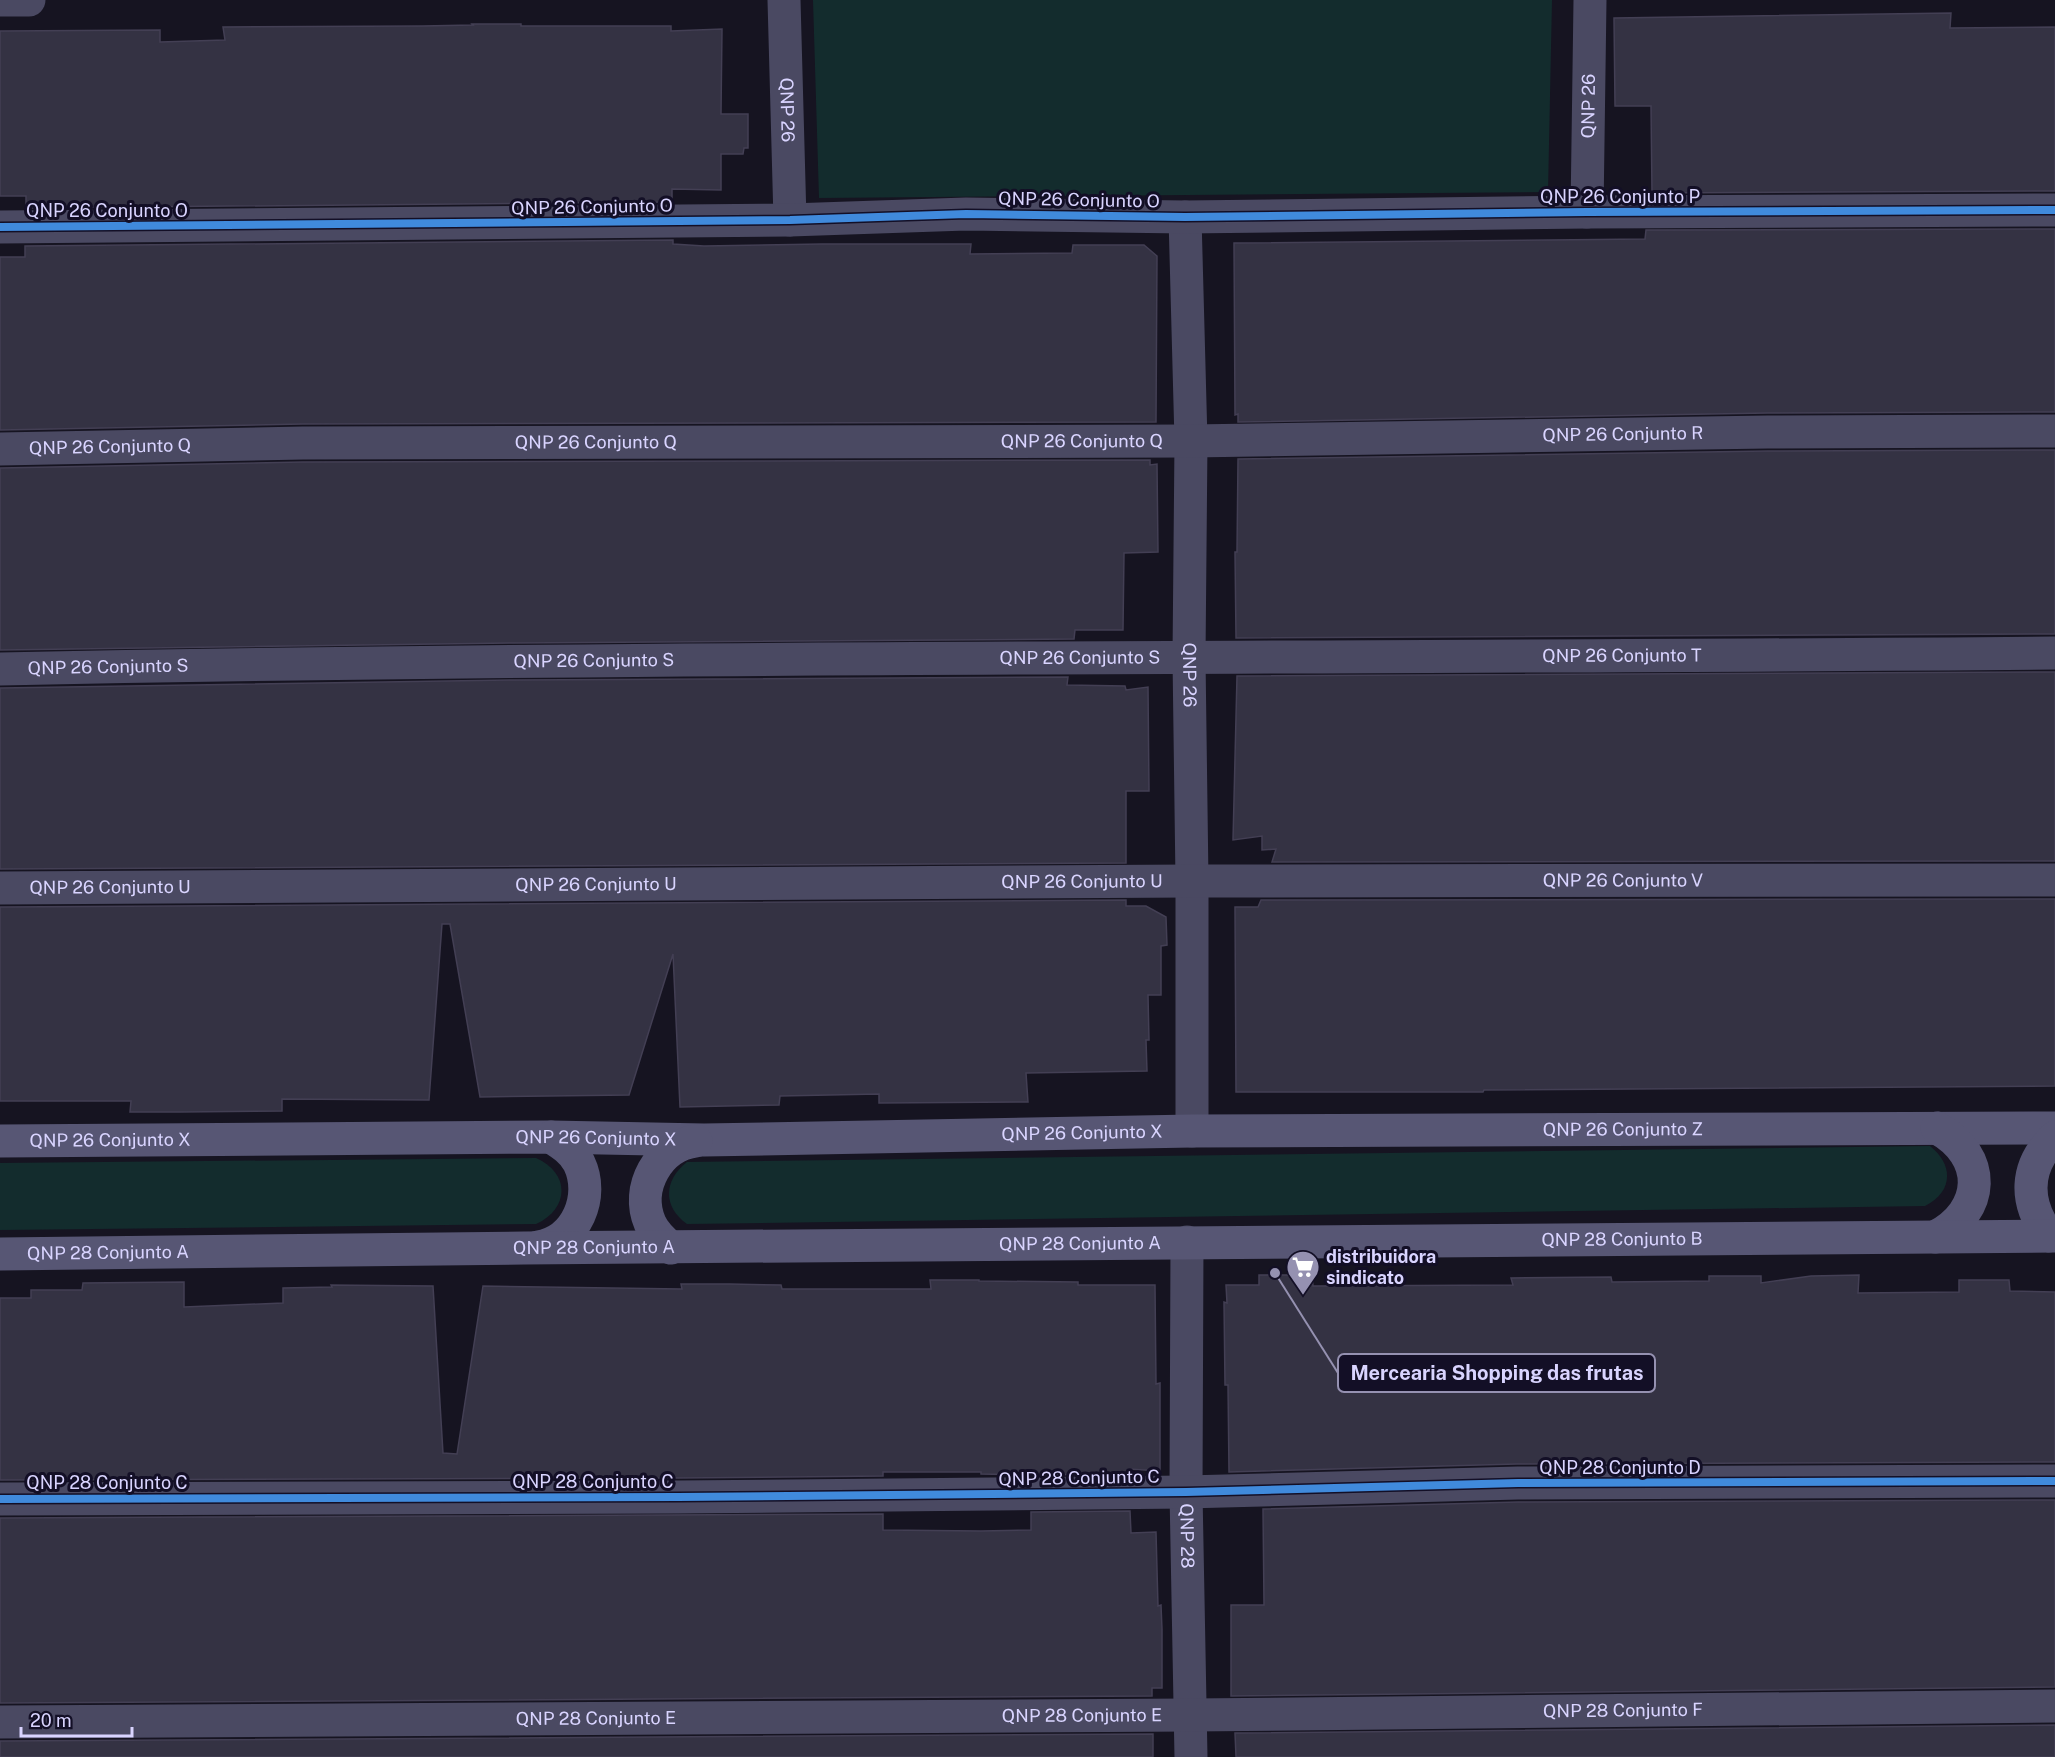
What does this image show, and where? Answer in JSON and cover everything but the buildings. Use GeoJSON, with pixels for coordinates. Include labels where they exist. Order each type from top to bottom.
{"type":"FeatureCollection","features":[{"type":"Feature","properties":{"kind":"street"},"geometry":{"type":"LineString","coordinates":[[0,0],[29,0]]}},
{"type":"Feature","properties":{"kind":"street","name":"QNP 26"},"geometry":{"type":"LineString","coordinates":[[784,0],[790,220]]}},
{"type":"Feature","properties":{"kind":"street","name":"QNP 26"},"geometry":{"type":"LineString","coordinates":[[1587,212],[1590,0]]}},
{"type":"Feature","properties":{"kind":"street","name":"QNP 26 Conjunto P"},"geometry":{"type":"LineString","coordinates":[[1185,217],[2055,210]]}},
{"type":"Feature","properties":{"kind":"street","name":"QNP 26 Conjunto O"},"geometry":{"type":"LineString","coordinates":[[0,226],[790,220],[966,213],[1185,217]]}},
{"type":"Feature","properties":{"kind":"street","name":"QNP 26"},"geometry":{"type":"LineString","coordinates":[[1185,217],[1191,441],[1189,658],[1192,1131]]}},
{"type":"Feature","properties":{"kind":"street","name":"QNP 26 Conjunto R"},"geometry":{"type":"LineString","coordinates":[[1191,441],[1768,432],[2055,431]]}},
{"type":"Feature","properties":{"kind":"street","name":"QNP 26 Conjunto Q"},"geometry":{"type":"LineString","coordinates":[[0,449],[303,442],[1191,441]]}},
{"type":"Feature","properties":{"kind":"street","name":"QNP 26 Conjunto T"},"geometry":{"type":"LineString","coordinates":[[1189,658],[2055,653]]}},
{"type":"Feature","properties":{"kind":"street","name":"QNP 26 Conjunto S"},"geometry":{"type":"LineString","coordinates":[[0,669],[579,661],[1189,658]]}},
{"type":"Feature","properties":{"kind":"street","name":"QNP 26 Conjunto V"},"geometry":{"type":"LineString","coordinates":[[1192,881],[2055,880]]}},
{"type":"Feature","properties":{"kind":"street","name":"QNP 26 Conjunto U"},"geometry":{"type":"LineString","coordinates":[[0,888],[1192,881]]}},
{"type":"Feature","properties":{"kind":"street"},"geometry":{"type":"LineString","coordinates":[[1935,1237],[1950,1229],[1963,1216],[1971,1200],[1974,1183],[1972,1165],[1964,1149],[1952,1136],[1937,1128]]}},
{"type":"Feature","properties":{"kind":"street","name":"QNP 26 Conjunto Z"},"geometry":{"type":"LineString","coordinates":[[1192,1131],[2055,1128]]}},
{"type":"Feature","properties":{"kind":"street","name":"QNP 26 Conjunto X"},"geometry":{"type":"LineString","coordinates":[[0,1141],[551,1137],[704,1140],[1192,1131]]}},
{"type":"Feature","properties":{"kind":"street"},"geometry":{"type":"LineString","coordinates":[[524,1248],[542,1246],[558,1239],[572,1228],[581,1212],[586,1195],[584,1177],[578,1161],[566,1147],[551,1137]]}},
{"type":"Feature","properties":{"kind":"street"},"geometry":{"type":"LineString","coordinates":[[2052,1236],[2038,1221],[2032,1204],[2030,1186],[2034,1168],[2042,1152],[2055,1137]]}},
{"type":"Feature","properties":{"kind":"street"},"geometry":{"type":"LineString","coordinates":[[671,1248],[659,1238],[648,1218],[645,1196],[647,1182],[663,1156],[689,1142],[704,1140]]}},
{"type":"Feature","properties":{"kind":"street","name":"QNP 28 Conjunto B"},"geometry":{"type":"LineString","coordinates":[[1186,1242],[2052,1236]]}},
{"type":"Feature","properties":{"kind":"street","name":"QNP 28 Conjunto A"},"geometry":{"type":"LineString","coordinates":[[0,1254],[1186,1242]]}},
{"type":"Feature","properties":{"kind":"street","name":"QNP 28"},"geometry":{"type":"LineString","coordinates":[[1186,1242],[1186,1492],[1191,1757]]}},
{"type":"Feature","properties":{"kind":"street","name":"QNP 28 Conjunto D"},"geometry":{"type":"LineString","coordinates":[[1186,1492],[1518,1483],[2055,1481]]}},
{"type":"Feature","properties":{"kind":"street","name":"QNP 28 Conjunto C"},"geometry":{"type":"LineString","coordinates":[[0,1499],[678,1497],[1186,1492]]}},
{"type":"Feature","properties":{"kind":"street","name":"QNP 28 Conjunto F"},"geometry":{"type":"LineString","coordinates":[[1191,1715],[2055,1706]]}},
{"type":"Feature","properties":{"kind":"street","name":"QNP 28 Conjunto E"},"geometry":{"type":"LineString","coordinates":[[0,1722],[1191,1715]]}},
{"type":"Feature","properties":{"kind":"green space"},"geometry":{"type":"Polygon","coordinates":[[[813,0],[1552,0],[1548,192],[819,198],[813,0]]]}},
{"type":"Feature","properties":{"kind":"green space"},"geometry":{"type":"Polygon","coordinates":[[[1930,1146],[1943,1161],[1947,1178],[1941,1193],[1925,1206],[687,1224],[673,1209],[669,1193],[674,1177],[687,1162],[1930,1146]]]}},
{"type":"Feature","properties":{"kind":"green space"},"geometry":{"type":"Polygon","coordinates":[[[536,1158],[555,1172],[562,1191],[555,1209],[536,1224],[0,1230],[0,1163],[536,1158]]]}},
{"type":"Feature","properties":{"kind":"cycle path"},"geometry":{"type":"LineString","coordinates":[[0,227],[790,220],[966,214],[1185,217],[2055,210]]}},
{"type":"Feature","properties":{"kind":"cycle path"},"geometry":{"type":"LineString","coordinates":[[0,1499],[678,1497],[1186,1492],[1518,1483],[2055,1481]]}},
{"type":"Feature","properties":{"kind":"place","name":"Mercearia Shopping das frutas"},"geometry":{"type":"Point","coordinates":[1275,1273]}},
{"type":"Feature","properties":{"kind":"place","name":"distribuidora sindicato"},"geometry":{"type":"Point","coordinates":[1303,1296]}}]}
